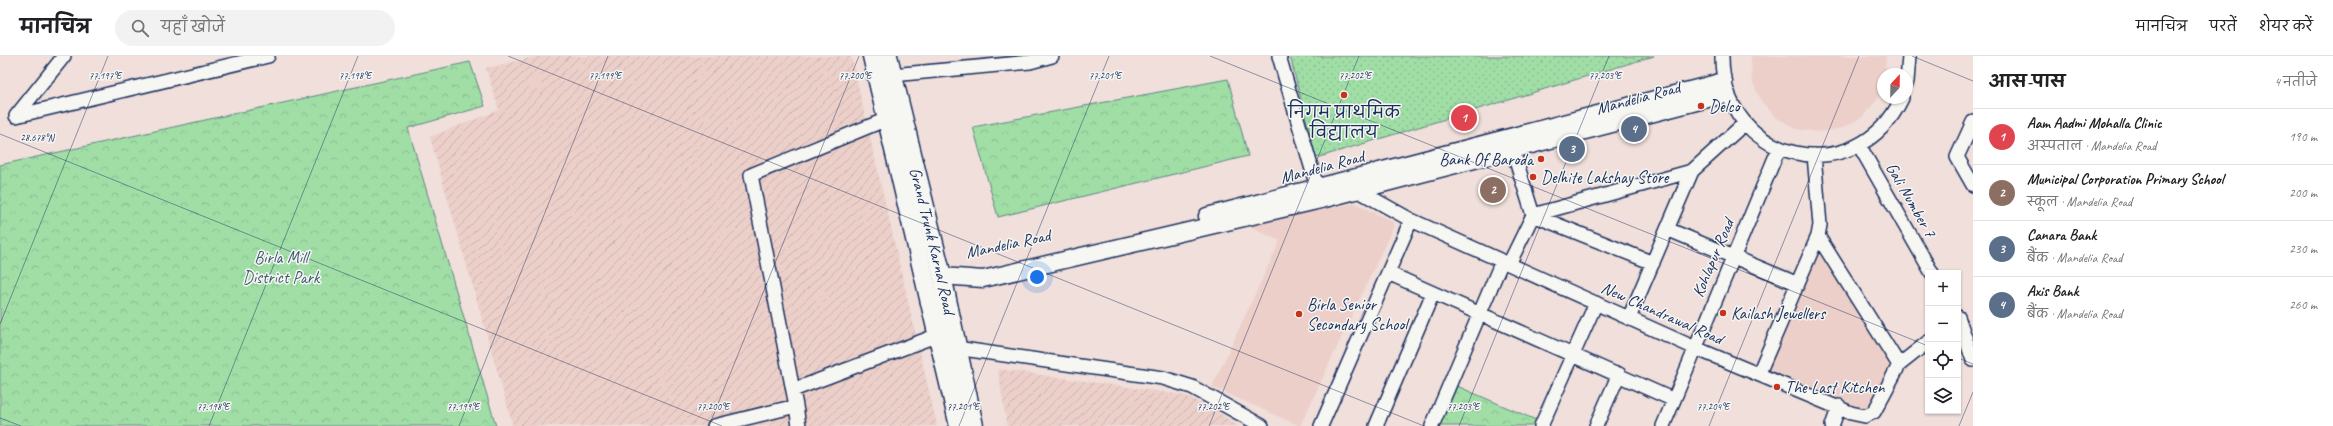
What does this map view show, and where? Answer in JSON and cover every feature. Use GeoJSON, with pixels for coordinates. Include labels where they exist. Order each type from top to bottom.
{"type":"FeatureCollection","features":[{"type":"Feature","properties":{"kind":"main road","name":"Grand Trunk Karnal Road"},"geometry":{"type":"LineString","coordinates":[[872,56],[887,119],[956,348],[974,426]]}},
{"type":"Feature","properties":{"kind":"main road","name":"Grand Trunk Karnal Road"},"geometry":{"type":"LineString","coordinates":[[888,56],[934,278],[938,335],[959,426]]}},
{"type":"Feature","properties":{"kind":"street"},"geometry":{"type":"LineString","coordinates":[[64,56],[16,116],[268,56]]}},
{"type":"Feature","properties":{"kind":"street"},"geometry":{"type":"LineString","coordinates":[[892,75],[1052,56]]}},
{"type":"Feature","properties":{"kind":"street"},"geometry":{"type":"LineString","coordinates":[[1279,56],[1319,194]]}},
{"type":"Feature","properties":{"kind":"street"},"geometry":{"type":"LineString","coordinates":[[1722,56],[1726,87],[1745,123],[1764,140],[1779,148],[1796,153],[1814,155],[1830,154],[1859,145],[1873,136],[1886,124],[1898,104]]}},
{"type":"Feature","properties":{"kind":"street"},"geometry":{"type":"LineString","coordinates":[[1908,68],[1909,56]]}},
{"type":"Feature","properties":{"kind":"street","name":"Mandelia Road"},"geometry":{"type":"LineString","coordinates":[[1319,194],[1359,191],[1513,151],[1726,87]]}},
{"type":"Feature","properties":{"kind":"street","name":"Mandelia Road"},"geometry":{"type":"LineString","coordinates":[[934,278],[983,279],[1319,194],[1726,87]]}},
{"type":"Feature","properties":{"kind":"street"},"geometry":{"type":"LineString","coordinates":[[799,426],[751,175],[887,119]]}},
{"type":"Feature","properties":{"kind":"street"},"geometry":{"type":"LineString","coordinates":[[1973,122],[1957,157],[1973,185]]}},
{"type":"Feature","properties":{"kind":"street"},"geometry":{"type":"LineString","coordinates":[[1629,318],[1692,171],[1745,123]]}},
{"type":"Feature","properties":{"kind":"street","name":"Gali Number 7"},"geometry":{"type":"LineString","coordinates":[[1859,145],[1930,270]]}},
{"type":"Feature","properties":{"kind":"street","name":"Kohlapur Road"},"geometry":{"type":"LineString","coordinates":[[1663,426],[1732,256],[1779,148]]}},
{"type":"Feature","properties":{"kind":"street"},"geometry":{"type":"LineString","coordinates":[[1513,151],[1532,215]]}},
{"type":"Feature","properties":{"kind":"street"},"geometry":{"type":"LineString","coordinates":[[1759,374],[1818,236],[1820,225],[1814,155]]}},
{"type":"Feature","properties":{"kind":"street"},"geometry":{"type":"LineString","coordinates":[[1432,426],[1479,313],[1505,262],[1532,215],[1692,171]]}},
{"type":"Feature","properties":{"kind":"street","name":"New Chandrawal Road"},"geometry":{"type":"LineString","coordinates":[[1359,191],[1411,220],[1695,348],[1839,406],[1851,413],[1864,416],[1874,412],[1899,365],[1925,344]]}},
{"type":"Feature","properties":{"kind":"street"},"geometry":{"type":"LineString","coordinates":[[1532,215],[1653,263]]}},
{"type":"Feature","properties":{"kind":"street"},"geometry":{"type":"LineString","coordinates":[[1321,426],[1411,220]]}},
{"type":"Feature","properties":{"kind":"street"},"geometry":{"type":"LineString","coordinates":[[1667,229],[1798,284]]}},
{"type":"Feature","properties":{"kind":"street"},"geometry":{"type":"LineString","coordinates":[[1818,236],[1899,365]]}},
{"type":"Feature","properties":{"kind":"street"},"geometry":{"type":"LineString","coordinates":[[1388,273],[1619,374],[1674,400]]}},
{"type":"Feature","properties":{"kind":"street"},"geometry":{"type":"LineString","coordinates":[[1376,426],[1433,293]]}},
{"type":"Feature","properties":{"kind":"street"},"geometry":{"type":"LineString","coordinates":[[1541,426],[1596,303]]}},
{"type":"Feature","properties":{"kind":"street"},"geometry":{"type":"LineString","coordinates":[[1961,327],[1973,360]]}},
{"type":"Feature","properties":{"kind":"street"},"geometry":{"type":"LineString","coordinates":[[793,390],[938,335]]}},
{"type":"Feature","properties":{"kind":"street"},"geometry":{"type":"LineString","coordinates":[[956,348],[1163,378],[1192,387],[1262,426]]}},
{"type":"Feature","properties":{"kind":"street"},"geometry":{"type":"LineString","coordinates":[[1596,426],[1619,374]]}},
{"type":"Feature","properties":{"kind":"street"},"geometry":{"type":"LineString","coordinates":[[714,426],[796,406]]}},
{"type":"Feature","properties":{"kind":"street"},"geometry":{"type":"LineString","coordinates":[[1832,426],[1839,406]]}},
{"type":"Feature","properties":{"kind":"shaded area"},"geometry":{"type":"Polygon","coordinates":[[[539,56],[851,56],[937,426],[513,426],[430,137],[499,110],[486,68],[539,56]]]}},
{"type":"Feature","properties":{"kind":"shaded area"},"geometry":{"type":"Polygon","coordinates":[[[1751,56],[1886,56],[1885,68],[1877,68],[1877,100],[1862,117],[1842,128],[1820,132],[1797,129],[1777,118],[1762,102],[1752,81],[1751,56]]]}},
{"type":"Feature","properties":{"kind":"shaded area","name":"Birla Senior Secondary School"},"geometry":{"type":"Polygon","coordinates":[[[1355,203],[1395,223],[1300,426],[1212,387],[1280,241],[1247,225],[1355,203]]]}},
{"type":"Feature","properties":{"kind":"shaded area"},"geometry":{"type":"Polygon","coordinates":[[[1819,247],[1892,364],[1867,411],[1766,368],[1819,247]]]}},
{"type":"Feature","properties":{"kind":"shaded area"},"geometry":{"type":"Polygon","coordinates":[[[998,369],[1183,395],[1215,410],[1238,426],[1007,426],[998,369]]]}},
{"type":"Feature","properties":{"kind":"green space"},"geometry":{"type":"Polygon","coordinates":[[[1290,56],[1654,56],[1316,158],[1290,56]]]}},
{"type":"Feature","properties":{"kind":"green space","name":"Birla Mill District Park"},"geometry":{"type":"Polygon","coordinates":[[[470,62],[485,106],[408,128],[496,426],[0,426],[0,165],[470,62]]]}},
{"type":"Feature","properties":{"kind":"green space"},"geometry":{"type":"Polygon","coordinates":[[[1228,79],[1248,156],[998,217],[973,127],[1228,79]]]}},
{"type":"Feature","properties":{"kind":"green space"},"geometry":{"type":"Polygon","coordinates":[[[1457,386],[1536,420],[1533,426],[1439,426],[1457,386]]]}},
{"type":"Feature","properties":{"kind":"place","name":"निगम प्राथमिक विद्यालय"},"geometry":{"type":"Point","coordinates":[1344,95]}},
{"type":"Feature","properties":{"kind":"place","name":"Delco"},"geometry":{"type":"Point","coordinates":[1701,106]}},
{"type":"Feature","properties":{"kind":"place","name":"Aam Aadmi Mohalla Clinic"},"geometry":{"type":"Point","coordinates":[1464,118]}},
{"type":"Feature","properties":{"kind":"place","name":"Axis Bank"},"geometry":{"type":"Point","coordinates":[1634,129]}},
{"type":"Feature","properties":{"kind":"place","name":"Canara Bank"},"geometry":{"type":"Point","coordinates":[1572,149]}},
{"type":"Feature","properties":{"kind":"place","name":"Bank Of Baroda"},"geometry":{"type":"Point","coordinates":[1541,159]}},
{"type":"Feature","properties":{"kind":"place","name":"Delhite Lakshay Store"},"geometry":{"type":"Point","coordinates":[1533,177]}},
{"type":"Feature","properties":{"kind":"place","name":"Municipal Corporation Primary School"},"geometry":{"type":"Point","coordinates":[1493,190]}},
{"type":"Feature","properties":{"kind":"place","name":"Kailash Jewellers"},"geometry":{"type":"Point","coordinates":[1723,313]}},
{"type":"Feature","properties":{"kind":"place","name":"Birla Senior Secondary School"},"geometry":{"type":"Point","coordinates":[1299,314]}},
{"type":"Feature","properties":{"kind":"place","name":"The Last Kitchen"},"geometry":{"type":"Point","coordinates":[1777,387]}}]}
